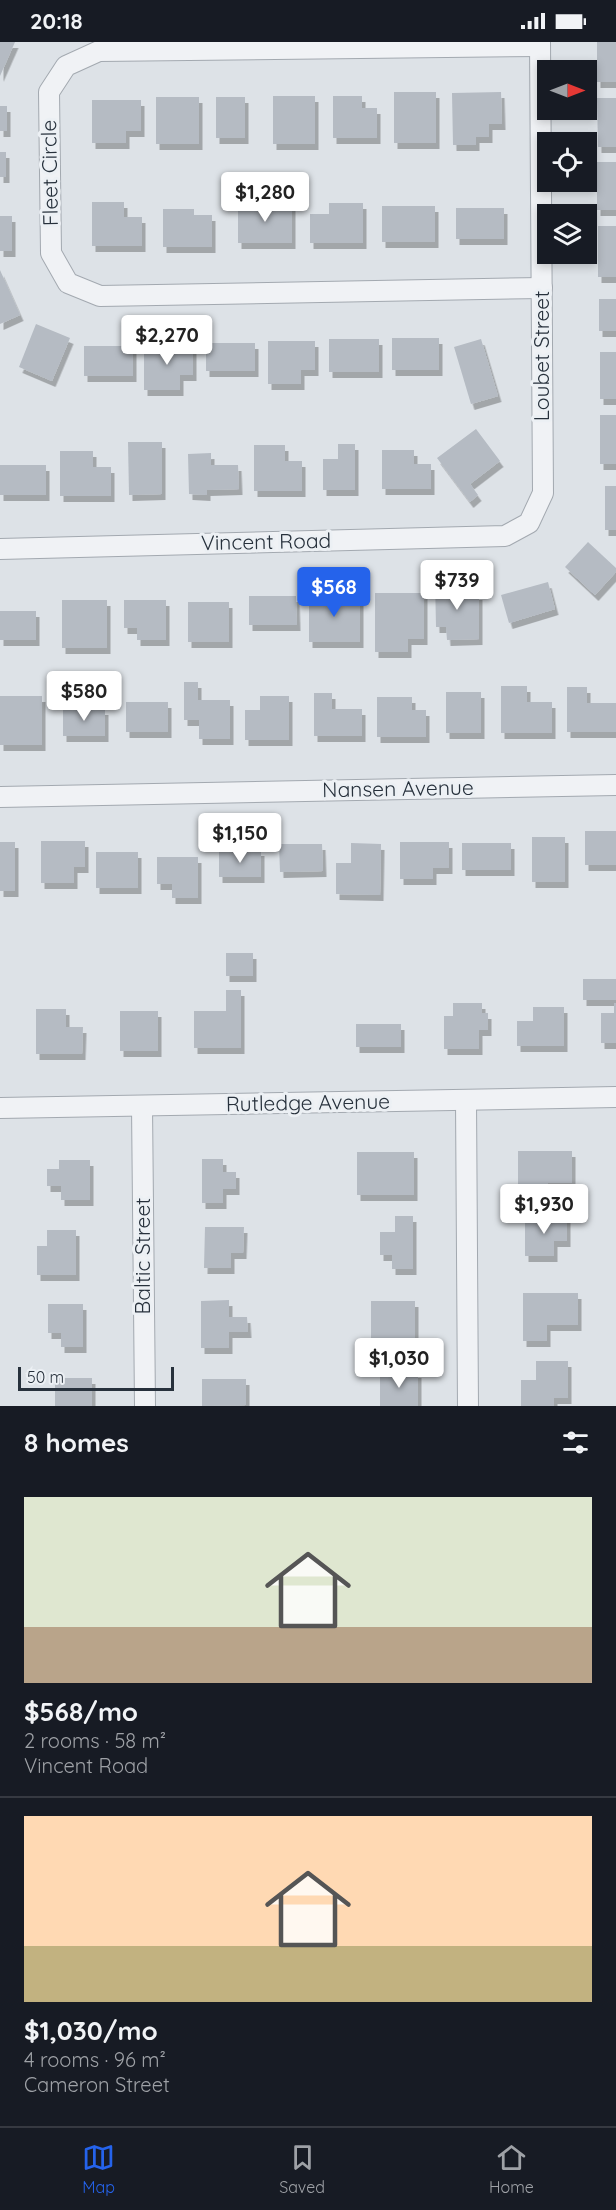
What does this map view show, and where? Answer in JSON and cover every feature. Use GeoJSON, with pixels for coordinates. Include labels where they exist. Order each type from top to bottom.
{"type":"FeatureCollection","features":[{"type":"Feature","properties":{"kind":"street","name":"Fleet Circle"},"geometry":{"type":"LineString","coordinates":[[540,44],[99,51],[66,66],[49,92],[51,253],[68,283],[100,296],[542,288]]}},
{"type":"Feature","properties":{"kind":"street","name":"Loubet Street"},"geometry":{"type":"LineString","coordinates":[[529,523],[543,493],[540,44]]}},
{"type":"Feature","properties":{"kind":"street","name":"Vincent Road"},"geometry":{"type":"LineString","coordinates":[[0,549],[506,536],[529,523]]}},
{"type":"Feature","properties":{"kind":"street","name":"Nansen Avenue"},"geometry":{"type":"LineString","coordinates":[[0,797],[616,785]]}},
{"type":"Feature","properties":{"kind":"street","name":"Rutledge Avenue"},"geometry":{"type":"LineString","coordinates":[[0,1108],[616,1097]]}},
{"type":"Feature","properties":{"kind":"street"},"geometry":{"type":"LineString","coordinates":[[466,1100],[468,1406]]}},
{"type":"Feature","properties":{"kind":"street","name":"Baltic Street"},"geometry":{"type":"LineString","coordinates":[[142,1106],[145,1406]]}},
{"type":"Feature","properties":{"kind":"building"},"geometry":{"type":"Polygon","coordinates":[[[0,42],[15,42],[0,76],[0,42]]]}},
{"type":"Feature","properties":{"kind":"building"},"geometry":{"type":"Polygon","coordinates":[[[597,42],[616,42],[616,82],[597,82],[597,42]]]}},
{"type":"Feature","properties":{"kind":"building"},"geometry":{"type":"Polygon","coordinates":[[[394,92],[436,92],[436,143],[394,143],[394,92]]]}},
{"type":"Feature","properties":{"kind":"building"},"geometry":{"type":"Polygon","coordinates":[[[501,92],[502,124],[489,124],[489,137],[476,137],[476,145],[453,145],[452,93],[501,92]]]}},
{"type":"Feature","properties":{"kind":"building"},"geometry":{"type":"Polygon","coordinates":[[[273,96],[315,96],[315,144],[273,144],[273,96]]]}},
{"type":"Feature","properties":{"kind":"building"},"geometry":{"type":"Polygon","coordinates":[[[333,96],[362,96],[362,108],[377,108],[377,138],[333,138],[333,96]]]}},
{"type":"Feature","properties":{"kind":"building"},"geometry":{"type":"Polygon","coordinates":[[[156,97],[199,97],[199,144],[156,144],[156,97]]]}},
{"type":"Feature","properties":{"kind":"building"},"geometry":{"type":"Polygon","coordinates":[[[216,97],[245,97],[245,138],[216,138],[216,97]]]}},
{"type":"Feature","properties":{"kind":"building"},"geometry":{"type":"Polygon","coordinates":[[[597,98],[616,98],[616,147],[598,147],[597,98]]]}},
{"type":"Feature","properties":{"kind":"building"},"geometry":{"type":"Polygon","coordinates":[[[92,100],[141,100],[141,131],[126,131],[126,143],[92,143],[92,100]]]}},
{"type":"Feature","properties":{"kind":"building"},"geometry":{"type":"Polygon","coordinates":[[[0,106],[7,106],[7,131],[0,131],[0,106]]]}},
{"type":"Feature","properties":{"kind":"building"},"geometry":{"type":"Polygon","coordinates":[[[0,152],[6,152],[6,177],[0,177],[0,152]]]}},
{"type":"Feature","properties":{"kind":"building"},"geometry":{"type":"Polygon","coordinates":[[[597,162],[616,162],[616,210],[597,210],[597,162]]]}},
{"type":"Feature","properties":{"kind":"building"},"geometry":{"type":"Polygon","coordinates":[[[92,202],[124,202],[124,217],[142,217],[142,246],[92,246],[92,202]]]}},
{"type":"Feature","properties":{"kind":"building"},"geometry":{"type":"Polygon","coordinates":[[[238,203],[292,203],[292,243],[238,243],[238,203]]]}},
{"type":"Feature","properties":{"kind":"building"},"geometry":{"type":"Polygon","coordinates":[[[329,203],[363,203],[363,243],[310,243],[310,214],[329,214],[329,203]]]}},
{"type":"Feature","properties":{"kind":"building"},"geometry":{"type":"Polygon","coordinates":[[[382,206],[435,206],[435,242],[382,242],[382,206]]]}},
{"type":"Feature","properties":{"kind":"building"},"geometry":{"type":"Polygon","coordinates":[[[456,208],[504,208],[504,239],[456,239],[456,208]]]}},
{"type":"Feature","properties":{"kind":"building"},"geometry":{"type":"Polygon","coordinates":[[[163,209],[194,209],[194,215],[212,215],[212,247],[163,247],[163,209]]]}},
{"type":"Feature","properties":{"kind":"building"},"geometry":{"type":"Polygon","coordinates":[[[0,216],[12,216],[12,251],[0,251],[0,216]]]}},
{"type":"Feature","properties":{"kind":"building"},"geometry":{"type":"Polygon","coordinates":[[[598,226],[616,226],[616,277],[598,277],[598,226]]]}},
{"type":"Feature","properties":{"kind":"building"},"geometry":{"type":"Polygon","coordinates":[[[0,270],[20,315],[0,324],[0,270]]]}},
{"type":"Feature","properties":{"kind":"building"},"geometry":{"type":"Polygon","coordinates":[[[599,299],[616,299],[616,331],[599,331],[599,299]]]}},
{"type":"Feature","properties":{"kind":"building"},"geometry":{"type":"Polygon","coordinates":[[[36,324],[70,338],[52,381],[19,367],[36,324]]]}},
{"type":"Feature","properties":{"kind":"building"},"geometry":{"type":"Polygon","coordinates":[[[392,338],[439,338],[439,370],[392,370],[392,338]]]}},
{"type":"Feature","properties":{"kind":"building"},"geometry":{"type":"Polygon","coordinates":[[[329,339],[379,339],[379,372],[329,372],[329,339]]]}},
{"type":"Feature","properties":{"kind":"building"},"geometry":{"type":"Polygon","coordinates":[[[481,339],[498,396],[471,404],[454,347],[481,339]]]}},
{"type":"Feature","properties":{"kind":"building"},"geometry":{"type":"Polygon","coordinates":[[[268,341],[315,341],[315,370],[301,370],[301,384],[268,384],[268,341]]]}},
{"type":"Feature","properties":{"kind":"building"},"geometry":{"type":"Polygon","coordinates":[[[206,343],[255,343],[255,371],[206,371],[206,343]]]}},
{"type":"Feature","properties":{"kind":"building"},"geometry":{"type":"Polygon","coordinates":[[[144,344],[193,344],[193,375],[180,375],[180,390],[144,390],[144,344]]]}},
{"type":"Feature","properties":{"kind":"building"},"geometry":{"type":"Polygon","coordinates":[[[84,346],[133,346],[133,376],[84,376],[84,346]]]}},
{"type":"Feature","properties":{"kind":"building"},"geometry":{"type":"Polygon","coordinates":[[[600,352],[616,352],[616,399],[600,399],[600,352]]]}},
{"type":"Feature","properties":{"kind":"building"},"geometry":{"type":"Polygon","coordinates":[[[600,415],[616,415],[616,464],[600,464],[600,415]]]}},
{"type":"Feature","properties":{"kind":"building"},"geometry":{"type":"Polygon","coordinates":[[[476,429],[500,461],[470,484],[478,495],[470,502],[437,458],[476,429]]]}},
{"type":"Feature","properties":{"kind":"building"},"geometry":{"type":"Polygon","coordinates":[[[128,442],[162,442],[162,494],[129,495],[128,442]]]}},
{"type":"Feature","properties":{"kind":"building"},"geometry":{"type":"Polygon","coordinates":[[[338,444],[355,444],[355,490],[323,490],[323,459],[338,459],[338,444]]]}},
{"type":"Feature","properties":{"kind":"building"},"geometry":{"type":"Polygon","coordinates":[[[254,445],[285,445],[285,461],[302,461],[302,491],[254,491],[254,445]]]}},
{"type":"Feature","properties":{"kind":"building"},"geometry":{"type":"Polygon","coordinates":[[[382,450],[414,450],[414,464],[431,464],[431,489],[382,489],[382,450]]]}},
{"type":"Feature","properties":{"kind":"building"},"geometry":{"type":"Polygon","coordinates":[[[60,451],[93,451],[93,467],[111,467],[111,496],[60,496],[60,451]]]}},
{"type":"Feature","properties":{"kind":"building"},"geometry":{"type":"Polygon","coordinates":[[[211,453],[211,465],[238,465],[239,489],[207,490],[207,495],[189,494],[188,454],[211,453]]]}},
{"type":"Feature","properties":{"kind":"building"},"geometry":{"type":"Polygon","coordinates":[[[0,465],[46,465],[46,495],[0,495],[0,465]]]}},
{"type":"Feature","properties":{"kind":"building"},"geometry":{"type":"Polygon","coordinates":[[[605,486],[616,486],[616,530],[605,530],[605,486]]]}},
{"type":"Feature","properties":{"kind":"building"},"geometry":{"type":"Polygon","coordinates":[[[588,542],[616,568],[616,572],[595,595],[565,567],[588,542]]]}},
{"type":"Feature","properties":{"kind":"building"},"geometry":{"type":"Polygon","coordinates":[[[435,579],[454,579],[454,585],[460,585],[460,594],[479,594],[479,639],[447,640],[446,627],[436,627],[435,579]]]}},
{"type":"Feature","properties":{"kind":"building"},"geometry":{"type":"Polygon","coordinates":[[[548,582],[555,609],[509,623],[501,595],[548,582]]]}},
{"type":"Feature","properties":{"kind":"building"},"geometry":{"type":"Polygon","coordinates":[[[375,593],[424,593],[424,639],[408,639],[408,652],[375,652],[375,593]]]}},
{"type":"Feature","properties":{"kind":"building"},"geometry":{"type":"Polygon","coordinates":[[[309,594],[360,594],[360,642],[309,642],[309,594]]]}},
{"type":"Feature","properties":{"kind":"building"},"geometry":{"type":"Polygon","coordinates":[[[249,596],[296,596],[297,625],[249,625],[249,596]]]}},
{"type":"Feature","properties":{"kind":"building"},"geometry":{"type":"Polygon","coordinates":[[[62,600],[107,600],[107,648],[62,648],[62,600]]]}},
{"type":"Feature","properties":{"kind":"building"},"geometry":{"type":"Polygon","coordinates":[[[124,600],[166,600],[166,640],[137,640],[137,628],[124,628],[124,600]]]}},
{"type":"Feature","properties":{"kind":"building"},"geometry":{"type":"Polygon","coordinates":[[[188,602],[229,602],[229,642],[188,642],[188,602]]]}},
{"type":"Feature","properties":{"kind":"building"},"geometry":{"type":"Polygon","coordinates":[[[0,611],[36,611],[36,640],[0,640],[0,611]]]}},
{"type":"Feature","properties":{"kind":"building"},"geometry":{"type":"Polygon","coordinates":[[[184,682],[198,682],[198,700],[230,700],[230,739],[199,739],[199,720],[184,720],[184,682]]]}},
{"type":"Feature","properties":{"kind":"building"},"geometry":{"type":"Polygon","coordinates":[[[501,686],[527,686],[527,702],[552,702],[552,733],[501,733],[501,686]]]}},
{"type":"Feature","properties":{"kind":"building"},"geometry":{"type":"Polygon","coordinates":[[[567,687],[587,687],[587,703],[616,703],[616,732],[567,732],[567,687]]]}},
{"type":"Feature","properties":{"kind":"building"},"geometry":{"type":"Polygon","coordinates":[[[446,692],[481,692],[481,733],[446,733],[446,692]]]}},
{"type":"Feature","properties":{"kind":"building"},"geometry":{"type":"Polygon","coordinates":[[[314,693],[332,693],[332,709],[362,709],[362,736],[314,736],[314,693]]]}},
{"type":"Feature","properties":{"kind":"building"},"geometry":{"type":"Polygon","coordinates":[[[0,696],[42,696],[42,745],[0,745],[0,696]]]}},
{"type":"Feature","properties":{"kind":"building"},"geometry":{"type":"Polygon","coordinates":[[[260,696],[289,696],[289,740],[245,740],[245,710],[260,710],[260,696]]]}},
{"type":"Feature","properties":{"kind":"building"},"geometry":{"type":"Polygon","coordinates":[[[377,697],[412,697],[412,710],[426,710],[426,737],[377,737],[377,697]]]}},
{"type":"Feature","properties":{"kind":"building"},"geometry":{"type":"Polygon","coordinates":[[[126,702],[168,702],[168,732],[126,732],[126,702]]]}},
{"type":"Feature","properties":{"kind":"building"},"geometry":{"type":"Polygon","coordinates":[[[63,709],[105,709],[105,736],[63,736],[63,709]]]}},
{"type":"Feature","properties":{"kind":"building"},"geometry":{"type":"Polygon","coordinates":[[[585,831],[616,831],[616,865],[585,865],[585,831]]]}},
{"type":"Feature","properties":{"kind":"building"},"geometry":{"type":"Polygon","coordinates":[[[532,837],[565,837],[565,882],[532,882],[532,837]]]}},
{"type":"Feature","properties":{"kind":"building"},"geometry":{"type":"Polygon","coordinates":[[[41,841],[85,841],[85,867],[74,867],[74,883],[41,883],[41,841]]]}},
{"type":"Feature","properties":{"kind":"building"},"geometry":{"type":"Polygon","coordinates":[[[0,842],[15,842],[15,891],[0,891],[0,842]]]}},
{"type":"Feature","properties":{"kind":"building"},"geometry":{"type":"Polygon","coordinates":[[[400,842],[449,842],[449,868],[433,868],[433,879],[400,879],[400,842]]]}},
{"type":"Feature","properties":{"kind":"building"},"geometry":{"type":"Polygon","coordinates":[[[351,843],[381,844],[380,895],[336,894],[336,863],[351,863],[351,843]]]}},
{"type":"Feature","properties":{"kind":"building"},"geometry":{"type":"Polygon","coordinates":[[[462,843],[511,843],[511,870],[462,870],[462,843]]]}},
{"type":"Feature","properties":{"kind":"building"},"geometry":{"type":"Polygon","coordinates":[[[279,844],[322,844],[323,871],[280,872],[279,844]]]}},
{"type":"Feature","properties":{"kind":"building"},"geometry":{"type":"Polygon","coordinates":[[[219,850],[261,850],[261,877],[219,877],[219,850]]]}},
{"type":"Feature","properties":{"kind":"building"},"geometry":{"type":"Polygon","coordinates":[[[96,852],[138,852],[138,888],[96,888],[96,852]]]}},
{"type":"Feature","properties":{"kind":"building"},"geometry":{"type":"Polygon","coordinates":[[[157,857],[198,857],[198,898],[172,898],[172,884],[157,884],[157,857]]]}},
{"type":"Feature","properties":{"kind":"building"},"geometry":{"type":"Polygon","coordinates":[[[226,953],[253,953],[253,976],[226,976],[226,953]]]}},
{"type":"Feature","properties":{"kind":"building"},"geometry":{"type":"Polygon","coordinates":[[[583,979],[616,979],[616,1000],[583,1000],[583,979]]]}},
{"type":"Feature","properties":{"kind":"building"},"geometry":{"type":"Polygon","coordinates":[[[226,990],[241,990],[241,1048],[194,1048],[194,1011],[226,1011],[226,990]]]}},
{"type":"Feature","properties":{"kind":"building"},"geometry":{"type":"Polygon","coordinates":[[[453,1003],[482,1003],[482,1013],[488,1013],[488,1030],[479,1030],[479,1049],[444,1049],[444,1016],[453,1016],[453,1003]]]}},
{"type":"Feature","properties":{"kind":"building"},"geometry":{"type":"Polygon","coordinates":[[[614,1003],[616,1003],[616,1043],[601,1043],[601,1013],[614,1013],[614,1003]]]}},
{"type":"Feature","properties":{"kind":"building"},"geometry":{"type":"Polygon","coordinates":[[[533,1007],[564,1007],[564,1046],[517,1046],[517,1021],[533,1021],[533,1007]]]}},
{"type":"Feature","properties":{"kind":"building"},"geometry":{"type":"Polygon","coordinates":[[[36,1009],[66,1009],[66,1027],[83,1027],[82,1054],[36,1054],[36,1009]]]}},
{"type":"Feature","properties":{"kind":"building"},"geometry":{"type":"Polygon","coordinates":[[[120,1011],[158,1011],[158,1051],[120,1051],[120,1011]]]}},
{"type":"Feature","properties":{"kind":"building"},"geometry":{"type":"Polygon","coordinates":[[[356,1024],[401,1024],[401,1047],[356,1047],[356,1024]]]}},
{"type":"Feature","properties":{"kind":"building"},"geometry":{"type":"Polygon","coordinates":[[[518,1151],[572,1151],[572,1183],[548,1183],[548,1199],[518,1199],[518,1151]]]}},
{"type":"Feature","properties":{"kind":"building"},"geometry":{"type":"Polygon","coordinates":[[[357,1152],[414,1152],[414,1195],[357,1195],[357,1152]]]}},
{"type":"Feature","properties":{"kind":"building"},"geometry":{"type":"Polygon","coordinates":[[[202,1159],[223,1159],[223,1172],[236,1172],[236,1189],[223,1189],[223,1203],[202,1203],[202,1159]]]}},
{"type":"Feature","properties":{"kind":"building"},"geometry":{"type":"Polygon","coordinates":[[[59,1160],[90,1160],[90,1200],[61,1200],[61,1186],[47,1186],[47,1169],[59,1169],[59,1160]]]}},
{"type":"Feature","properties":{"kind":"building"},"geometry":{"type":"Polygon","coordinates":[[[395,1216],[413,1216],[413,1269],[392,1269],[392,1255],[380,1255],[380,1232],[395,1232],[395,1216]]]}},
{"type":"Feature","properties":{"kind":"building"},"geometry":{"type":"Polygon","coordinates":[[[525,1217],[567,1217],[567,1241],[554,1241],[554,1256],[525,1256],[525,1217]]]}},
{"type":"Feature","properties":{"kind":"building"},"geometry":{"type":"Polygon","coordinates":[[[205,1227],[244,1227],[243,1253],[231,1253],[231,1268],[204,1268],[205,1227]]]}},
{"type":"Feature","properties":{"kind":"building"},"geometry":{"type":"Polygon","coordinates":[[[47,1230],[76,1230],[76,1275],[37,1275],[37,1246],[47,1246],[47,1230]]]}},
{"type":"Feature","properties":{"kind":"building"},"geometry":{"type":"Polygon","coordinates":[[[523,1293],[578,1293],[578,1325],[547,1325],[547,1341],[523,1341],[523,1293]]]}},
{"type":"Feature","properties":{"kind":"building"},"geometry":{"type":"Polygon","coordinates":[[[229,1300],[229,1317],[247,1317],[248,1332],[229,1332],[229,1348],[201,1348],[201,1301],[229,1300]]]}},
{"type":"Feature","properties":{"kind":"building"},"geometry":{"type":"Polygon","coordinates":[[[371,1301],[415,1301],[415,1341],[371,1341],[371,1301]]]}},
{"type":"Feature","properties":{"kind":"building"},"geometry":{"type":"Polygon","coordinates":[[[48,1304],[83,1304],[83,1347],[61,1347],[61,1333],[48,1333],[48,1304]]]}},
{"type":"Feature","properties":{"kind":"building"},"geometry":{"type":"Polygon","coordinates":[[[536,1361],[568,1361],[568,1398],[554,1398],[554,1406],[521,1406],[521,1380],[536,1380],[536,1361]]]}},
{"type":"Feature","properties":{"kind":"building"},"geometry":{"type":"Polygon","coordinates":[[[380,1372],[418,1372],[418,1406],[380,1406],[380,1372]]]}},
{"type":"Feature","properties":{"kind":"building"},"geometry":{"type":"Polygon","coordinates":[[[55,1378],[92,1378],[92,1406],[55,1406],[55,1378]]]}},
{"type":"Feature","properties":{"kind":"building"},"geometry":{"type":"Polygon","coordinates":[[[202,1379],[246,1379],[246,1405],[202,1406],[202,1379]]]}}]}
